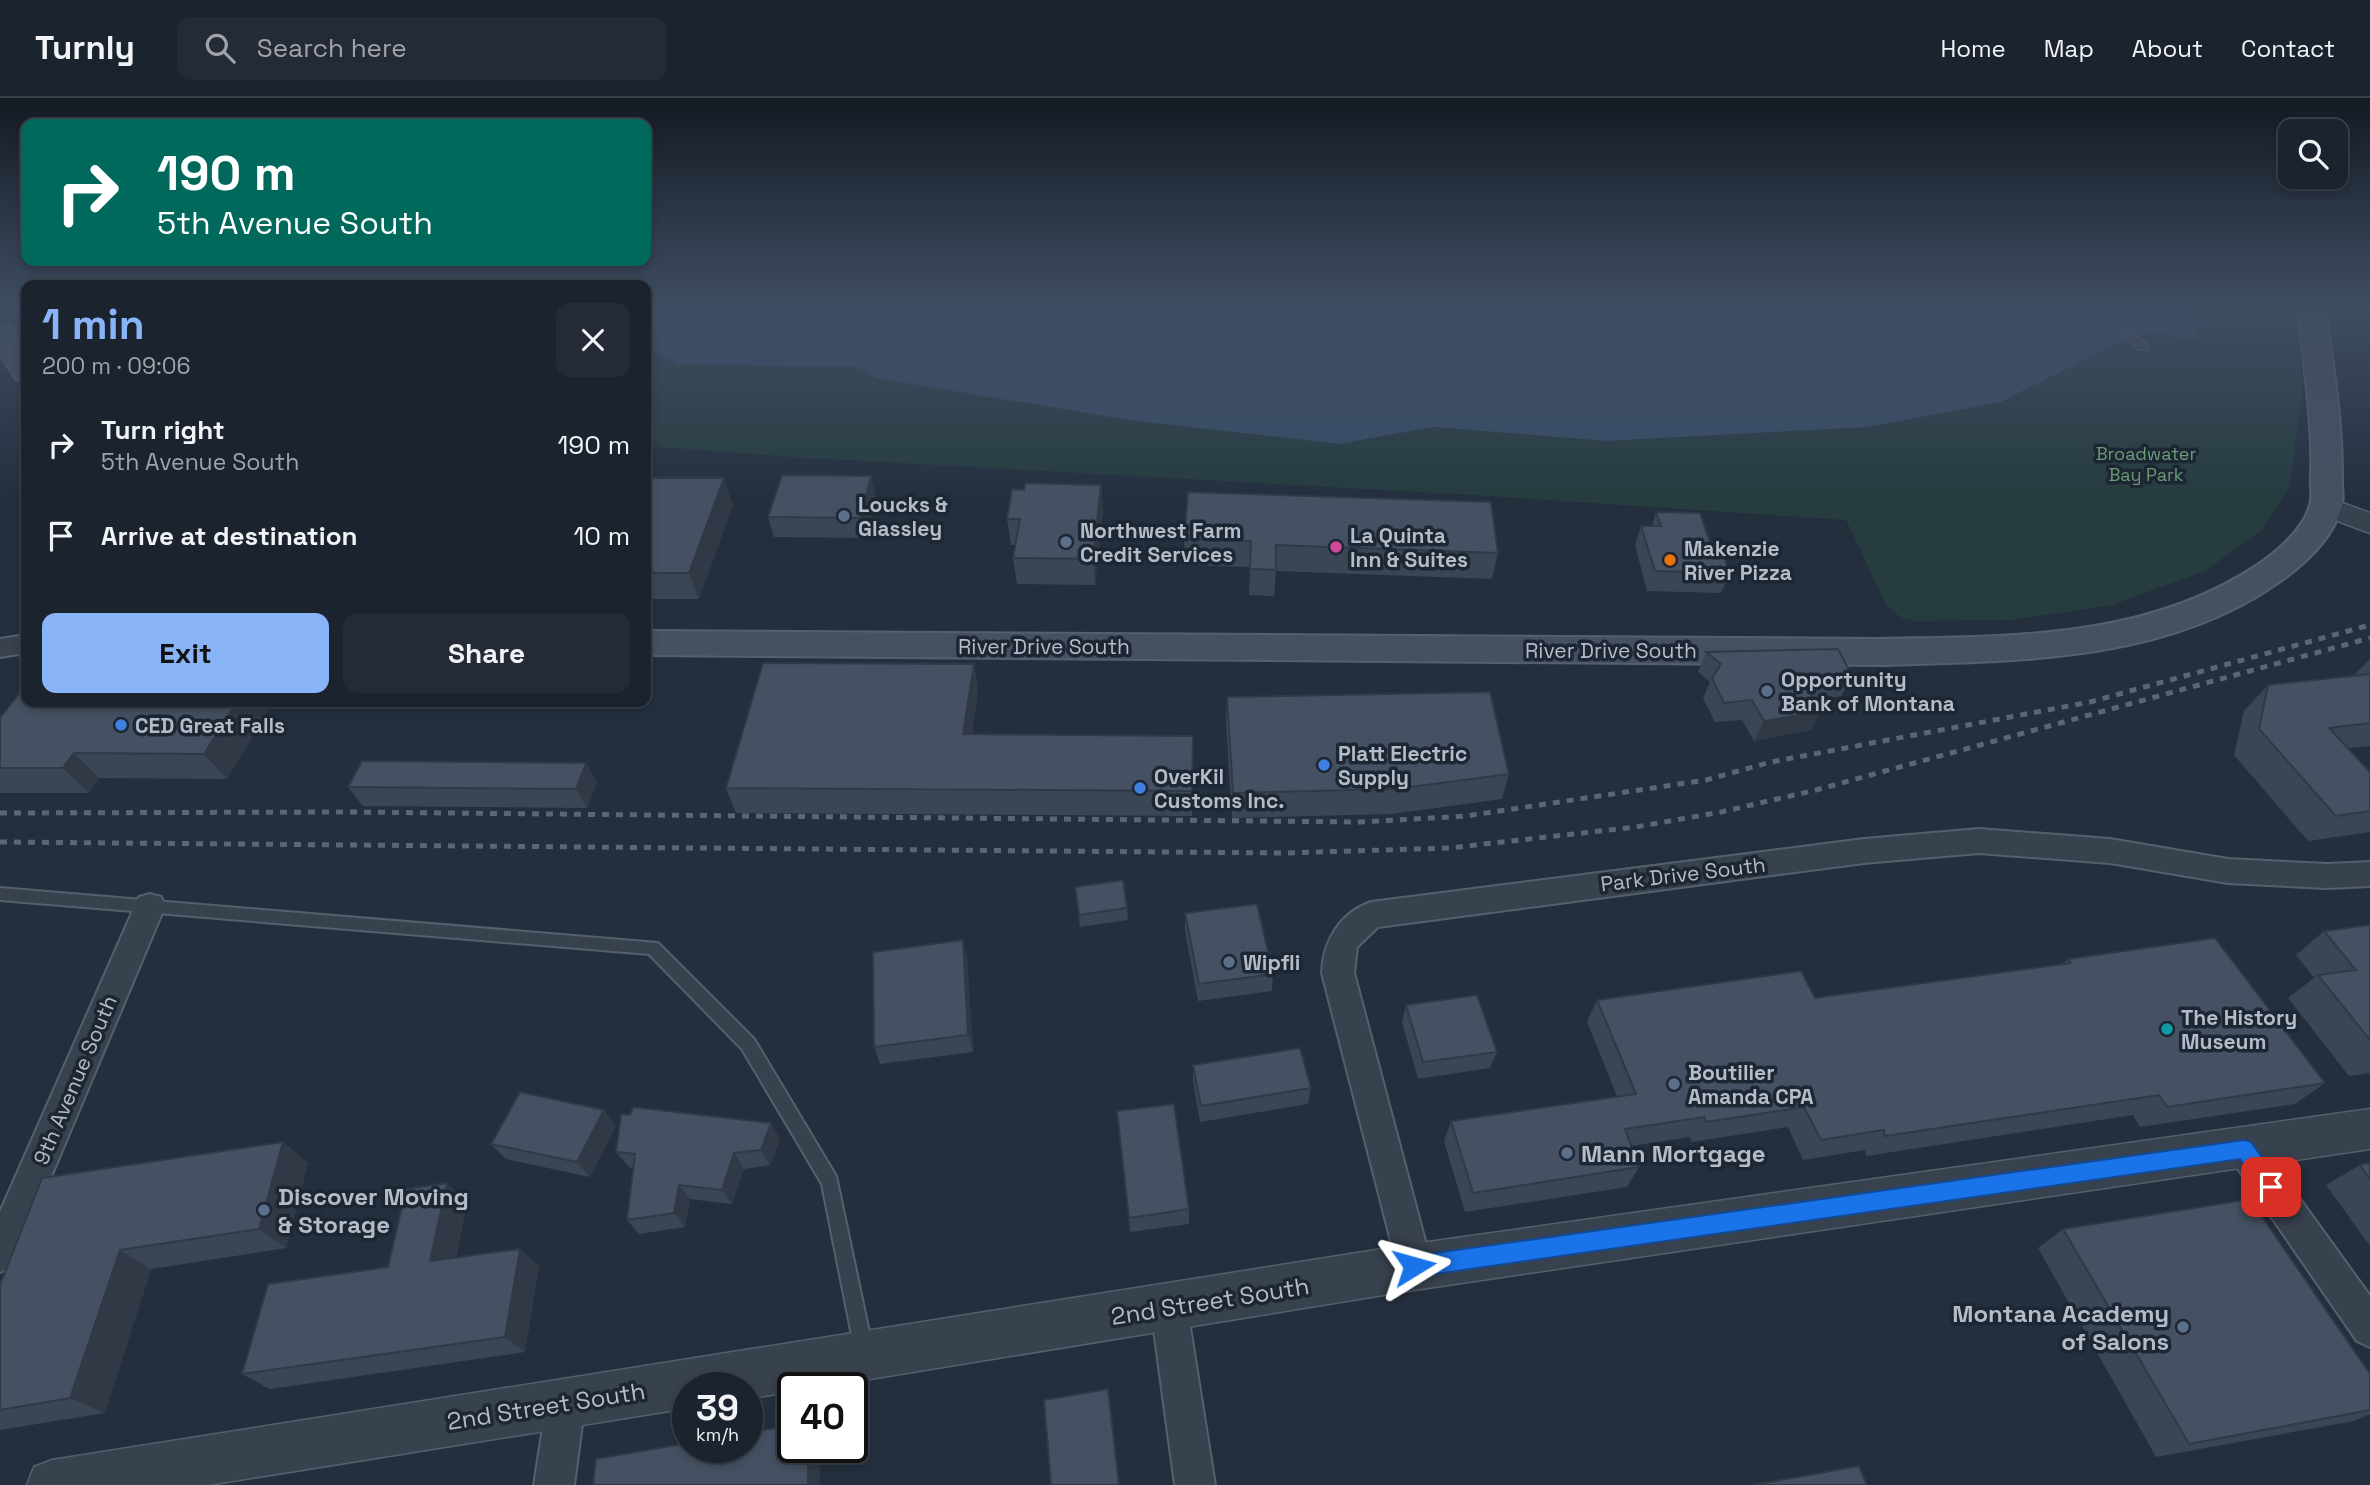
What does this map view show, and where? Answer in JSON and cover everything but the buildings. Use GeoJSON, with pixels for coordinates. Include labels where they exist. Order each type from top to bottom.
{"type":"FeatureCollection","features":[{"type":"Feature","properties":{"kind":"main road","name":"River Drive South"},"geometry":{"type":"LineString","coordinates":[[651,643],[1866,652],[1987,649],[2056,643],[2127,632],[2208,611],[2266,578],[2301,548],[2326,506],[2328,440],[2319,370]]}},
{"type":"Feature","properties":{"kind":"street"},"geometry":{"type":"LineString","coordinates":[[2326,506],[2370,524]]}},
{"type":"Feature","properties":{"kind":"street"},"geometry":{"type":"LineString","coordinates":[[0,648],[21,646]]}},
{"type":"Feature","properties":{"kind":"street","name":"Park Drive South"},"geometry":{"type":"LineString","coordinates":[[1414,1266],[1338,973],[1338,955],[1343,939],[1355,925],[1371,915],[1864,851],[1979,841],[2110,851],[2228,871],[2327,876],[2370,874]]}},
{"type":"Feature","properties":{"kind":"street","name":"9th Avenue South"},"geometry":{"type":"LineString","coordinates":[[0,1254],[150,906]]}},
{"type":"Feature","properties":{"kind":"street","name":"2nd Street South"},"geometry":{"type":"LineString","coordinates":[[52,1485],[1169,1308],[1414,1266],[2370,1129]]}},
{"type":"Feature","properties":{"kind":"street"},"geometry":{"type":"LineString","coordinates":[[2244,1149],[2370,1328]]}},
{"type":"Feature","properties":{"kind":"street"},"geometry":{"type":"LineString","coordinates":[[1169,1308],[1195,1485]]}},
{"type":"Feature","properties":{"kind":"street"},"geometry":{"type":"LineString","coordinates":[[554,1485],[566,1402]]}},
{"type":"Feature","properties":{"kind":"lane"},"geometry":{"type":"LineString","coordinates":[[0,894],[653,948],[748,1044],[830,1182],[865,1355]]}},
{"type":"Feature","properties":{"kind":"green space","name":"Broadwater Bay Park"},"geometry":{"type":"Polygon","coordinates":[[[651,370],[862,370],[876,378],[1340,444],[1433,427],[1607,441],[1868,427],[2000,402],[2064,370],[2301,370],[2303,391],[2289,488],[2262,530],[2205,571],[2112,605],[2011,620],[1914,621],[1900,617],[1887,606],[1846,520],[651,446],[651,370]]]}},
{"type":"Feature","properties":{"kind":"water"},"geometry":{"type":"Polygon","coordinates":[[[862,370],[2064,370],[2001,402],[1868,427],[1606,441],[1433,427],[1340,444],[1128,420],[876,378],[862,370]]]}},
{"type":"Feature","properties":{"kind":"railway"},"geometry":{"type":"LineString","coordinates":[[0,813],[347,812],[1361,822],[1466,816],[1706,780],[1771,762],[2090,702],[2370,625]]}},
{"type":"Feature","properties":{"kind":"railway"},"geometry":{"type":"LineString","coordinates":[[0,842],[1284,853],[1449,848],[1636,827],[1721,812],[1816,790],[2370,638]]}},
{"type":"Feature","properties":{"kind":"place","name":"Loucks & Glassley"},"geometry":{"type":"Point","coordinates":[844,516]}},
{"type":"Feature","properties":{"kind":"place","name":"Northwest Farm Credit Services"},"geometry":{"type":"Point","coordinates":[1066,542]}},
{"type":"Feature","properties":{"kind":"place","name":"La Quinta Inn & Suites"},"geometry":{"type":"Point","coordinates":[1336,547]}},
{"type":"Feature","properties":{"kind":"place","name":"Makenzie River Pizza"},"geometry":{"type":"Point","coordinates":[1670,560]}},
{"type":"Feature","properties":{"kind":"place","name":"Opportunity Bank of Montana"},"geometry":{"type":"Point","coordinates":[1767,691]}},
{"type":"Feature","properties":{"kind":"place","name":"CED Great Falls"},"geometry":{"type":"Point","coordinates":[121,725]}},
{"type":"Feature","properties":{"kind":"place","name":"Platt Electric Supply"},"geometry":{"type":"Point","coordinates":[1324,765]}},
{"type":"Feature","properties":{"kind":"place","name":"OverKil Customs Inc."},"geometry":{"type":"Point","coordinates":[1140,788]}},
{"type":"Feature","properties":{"kind":"place","name":"Wipfli"},"geometry":{"type":"Point","coordinates":[1229,962]}},
{"type":"Feature","properties":{"kind":"place","name":"The History Museum"},"geometry":{"type":"Point","coordinates":[2167,1029]}},
{"type":"Feature","properties":{"kind":"place","name":"Boutilier Amanda CPA"},"geometry":{"type":"Point","coordinates":[1674,1084]}},
{"type":"Feature","properties":{"kind":"place","name":"Mann Mortgage"},"geometry":{"type":"Point","coordinates":[1567,1153]}},
{"type":"Feature","properties":{"kind":"place","name":"Discover Moving & Storage"},"geometry":{"type":"Point","coordinates":[264,1210]}},
{"type":"Feature","properties":{"kind":"place","name":"Montana Academy of Salons"},"geometry":{"type":"Point","coordinates":[2183,1327]}},
{"type":"Feature","properties":{"kind":"route"},"geometry":{"type":"LineString","coordinates":[[1414,1266],[2244,1149],[2271,1187]]}}]}
